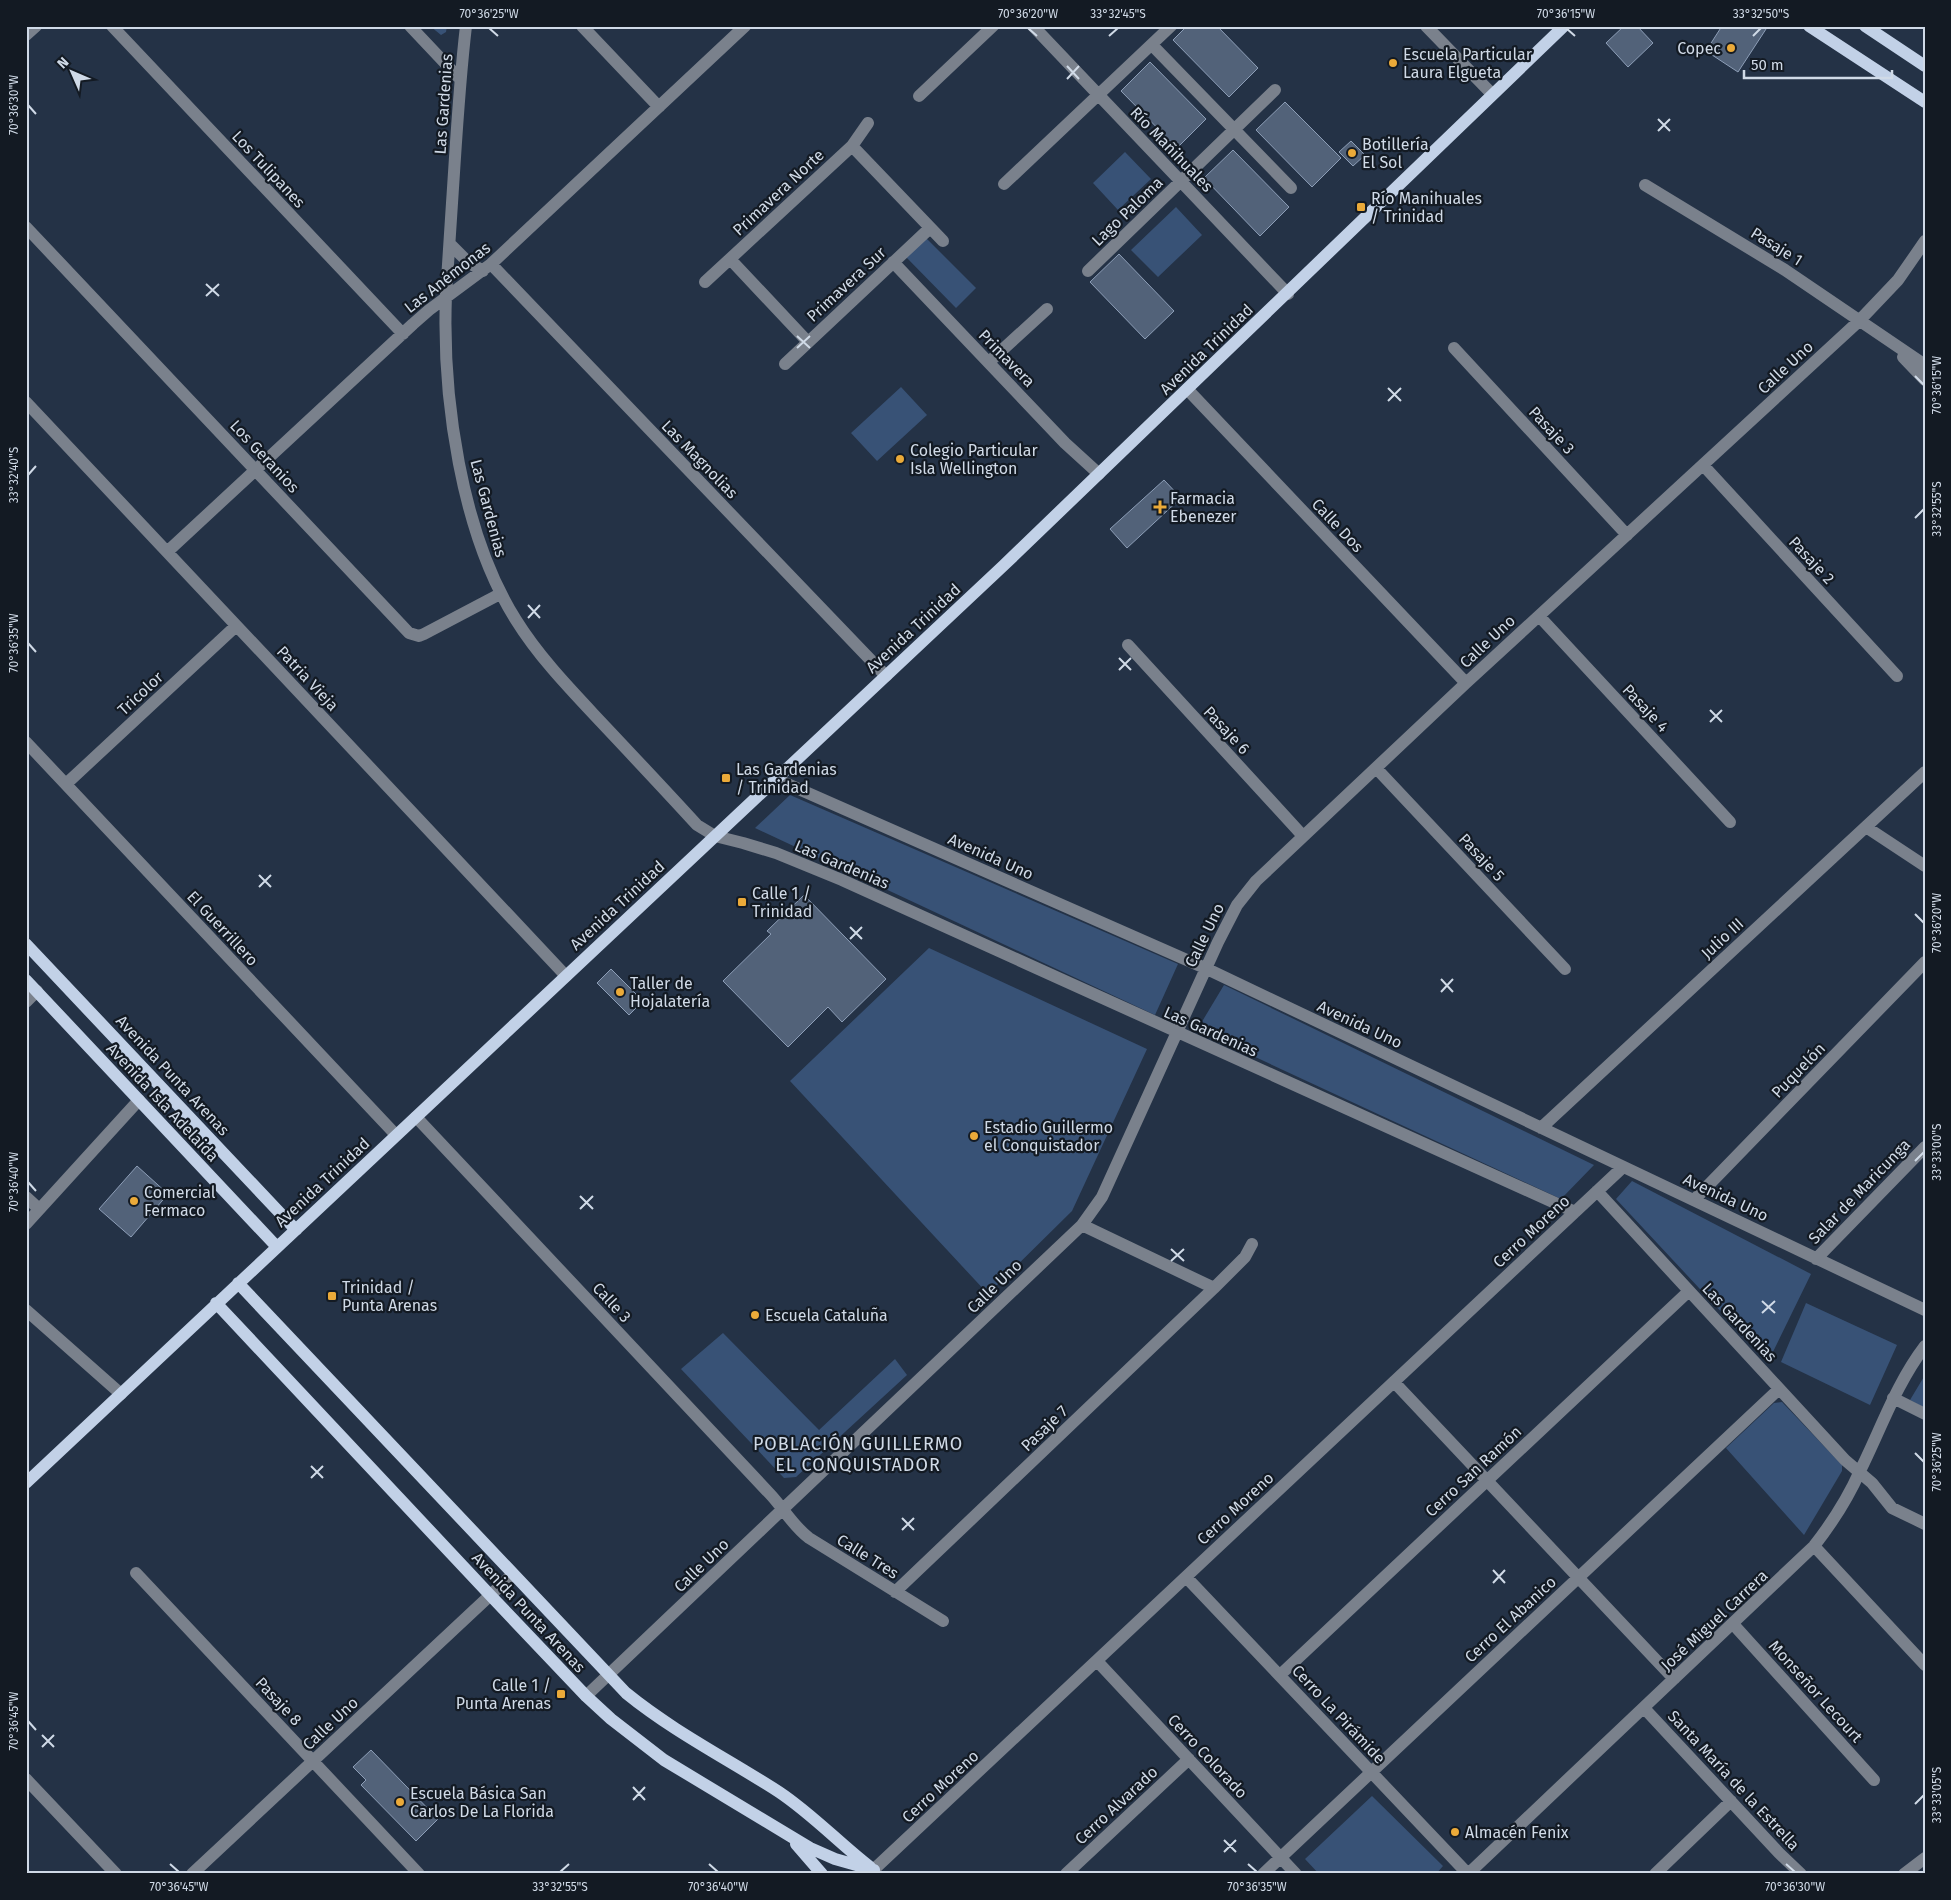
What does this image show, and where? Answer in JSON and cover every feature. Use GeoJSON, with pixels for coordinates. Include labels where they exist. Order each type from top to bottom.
{"type":"FeatureCollection","features":[{"type":"Feature","properties":{"kind":"main road","name":"Avenida Trinidad"},"geometry":{"type":"LineString","coordinates":[[26,1482],[886,676],[1288,294],[1564,26]]}},
{"type":"Feature","properties":{"kind":"main road"},"geometry":{"type":"LineString","coordinates":[[1809,26],[1925,102]]}},
{"type":"Feature","properties":{"kind":"main road"},"geometry":{"type":"LineString","coordinates":[[1865,26],[1925,66]]}},
{"type":"Feature","properties":{"kind":"main road","name":"Avenida Punta Arenas"},"geometry":{"type":"LineString","coordinates":[[26,944],[296,1230]]}},
{"type":"Feature","properties":{"kind":"main road","name":"Avenida Isla Adelaida"},"geometry":{"type":"LineString","coordinates":[[26,980],[277,1247]]}},
{"type":"Feature","properties":{"kind":"main road","name":"Avenida Punta Arenas"},"geometry":{"type":"LineString","coordinates":[[238,1284],[626,1693],[668,1725],[793,1802],[874,1872]]}},
{"type":"Feature","properties":{"kind":"main road","name":"Avenida Punta Arenas"},"geometry":{"type":"LineString","coordinates":[[216,1303],[586,1696],[630,1735],[664,1760],[810,1848],[835,1859],[874,1872]]}},
{"type":"Feature","properties":{"kind":"main road"},"geometry":{"type":"LineString","coordinates":[[787,1835],[822,1874]]}},
{"type":"Feature","properties":{"kind":"street"},"geometry":{"type":"LineString","coordinates":[[26,35],[36,26]]}},
{"type":"Feature","properties":{"kind":"street","name":"Los Tulipanes"},"geometry":{"type":"LineString","coordinates":[[112,26],[403,334]]}},
{"type":"Feature","properties":{"kind":"street"},"geometry":{"type":"LineString","coordinates":[[410,26],[460,78]]}},
{"type":"Feature","properties":{"kind":"street","name":"Las Gardenias"},"geometry":{"type":"LineString","coordinates":[[466,26],[460,78],[446,297],[448,370],[458,456],[474,526],[500,594],[516,621],[567,686],[698,824],[715,836],[743,843],[807,865],[1574,1212]]}},
{"type":"Feature","properties":{"kind":"street"},"geometry":{"type":"LineString","coordinates":[[582,26],[659,107]]}},
{"type":"Feature","properties":{"kind":"street","name":"Las Anémonas"},"geometry":{"type":"LineString","coordinates":[[167,552],[403,334],[446,297],[487,268],[745,26]]}},
{"type":"Feature","properties":{"kind":"street"},"geometry":{"type":"LineString","coordinates":[[919,96],[993,26]]}},
{"type":"Feature","properties":{"kind":"street","name":"Río Mañihuales"},"geometry":{"type":"LineString","coordinates":[[1033,26],[1288,294]]}},
{"type":"Feature","properties":{"kind":"street"},"geometry":{"type":"LineString","coordinates":[[1004,184],[1171,26]]}},
{"type":"Feature","properties":{"kind":"street"},"geometry":{"type":"LineString","coordinates":[[1426,26],[1492,94]]}},
{"type":"Feature","properties":{"kind":"street"},"geometry":{"type":"LineString","coordinates":[[1152,45],[1291,188]]}},
{"type":"Feature","properties":{"kind":"street","name":"Lago Paloma"},"geometry":{"type":"LineString","coordinates":[[1088,271],[1275,90]]}},
{"type":"Feature","properties":{"kind":"street","name":"Primavera Norte"},"geometry":{"type":"LineString","coordinates":[[705,282],[852,146],[868,123]]}},
{"type":"Feature","properties":{"kind":"street"},"geometry":{"type":"LineString","coordinates":[[852,146],[943,242]]}},
{"type":"Feature","properties":{"kind":"street","name":"Pasaje 1"},"geometry":{"type":"LineString","coordinates":[[1645,185],[1785,270],[1925,365]]}},
{"type":"Feature","properties":{"kind":"street","name":"Los Geranios"},"geometry":{"type":"LineString","coordinates":[[26,227],[409,634],[419,636],[424,634],[500,594]]}},
{"type":"Feature","properties":{"kind":"street","name":"Primavera Sur"},"geometry":{"type":"LineString","coordinates":[[785,364],[930,228]]}},
{"type":"Feature","properties":{"kind":"street","name":"Calle Uno"},"geometry":{"type":"LineString","coordinates":[[586,1696],[1082,1225],[1102,1197],[1205,968],[1230,918],[1246,892],[1466,683],[1859,321],[1898,280],[1925,241]]}},
{"type":"Feature","properties":{"kind":"street"},"geometry":{"type":"LineString","coordinates":[[450,244],[468,262],[487,268]]}},
{"type":"Feature","properties":{"kind":"street"},"geometry":{"type":"LineString","coordinates":[[730,259],[808,342]]}},
{"type":"Feature","properties":{"kind":"street","name":"Primavera"},"geometry":{"type":"LineString","coordinates":[[893,262],[1065,443],[1099,474]]}},
{"type":"Feature","properties":{"kind":"street","name":"Las Magnolias"},"geometry":{"type":"LineString","coordinates":[[487,268],[886,676]]}},
{"type":"Feature","properties":{"kind":"street"},"geometry":{"type":"LineString","coordinates":[[989,362],[1047,308]]}},
{"type":"Feature","properties":{"kind":"street","name":"Pasaje 1"},"geometry":{"type":"LineString","coordinates":[[1888,340],[1925,380]]}},
{"type":"Feature","properties":{"kind":"street","name":"Pasaje 3"},"geometry":{"type":"LineString","coordinates":[[1454,348],[1627,535]]}},
{"type":"Feature","properties":{"kind":"street","name":"Calle Dos"},"geometry":{"type":"LineString","coordinates":[[1187,389],[1466,683]]}},
{"type":"Feature","properties":{"kind":"street","name":"Patria Vieja"},"geometry":{"type":"LineString","coordinates":[[26,402],[566,976]]}},
{"type":"Feature","properties":{"kind":"street","name":"Pasaje 2"},"geometry":{"type":"LineString","coordinates":[[1703,465],[1897,676]]}},
{"type":"Feature","properties":{"kind":"street","name":"Pasaje 4"},"geometry":{"type":"LineString","coordinates":[[1539,616],[1730,822]]}},
{"type":"Feature","properties":{"kind":"street","name":"Tricolor"},"geometry":{"type":"LineString","coordinates":[[66,784],[236,626]]}},
{"type":"Feature","properties":{"kind":"street","name":"Pasaje 6"},"geometry":{"type":"LineString","coordinates":[[1128,645],[1303,836]]}},
{"type":"Feature","properties":{"kind":"street","name":"El Guerrillero"},"geometry":{"type":"LineString","coordinates":[[26,742],[396,1135]]}},
{"type":"Feature","properties":{"kind":"street","name":"Pasaje 5"},"geometry":{"type":"LineString","coordinates":[[1376,768],[1564,969]]}},
{"type":"Feature","properties":{"kind":"street","name":"Julio III"},"geometry":{"type":"LineString","coordinates":[[1542,1128],[1925,772]]}},
{"type":"Feature","properties":{"kind":"street","name":"Avenida Uno"},"geometry":{"type":"LineString","coordinates":[[776,779],[1205,968],[1925,1310]]}},
{"type":"Feature","properties":{"kind":"street"},"geometry":{"type":"LineString","coordinates":[[1866,827],[1925,866]]}},
{"type":"Feature","properties":{"kind":"street","name":"Puquelón"},"geometry":{"type":"LineString","coordinates":[[1694,1200],[1925,962]]}},
{"type":"Feature","properties":{"kind":"street"},"geometry":{"type":"LineString","coordinates":[[26,1002],[37,991]]}},
{"type":"Feature","properties":{"kind":"street"},"geometry":{"type":"LineString","coordinates":[[26,1224],[139,1100]]}},
{"type":"Feature","properties":{"kind":"street","name":"Calle 3"},"geometry":{"type":"LineString","coordinates":[[416,1117],[784,1509]]}},
{"type":"Feature","properties":{"kind":"street","name":"Salar de Maricunga"},"geometry":{"type":"LineString","coordinates":[[1816,1259],[1925,1147]]}},
{"type":"Feature","properties":{"kind":"street","name":"Cerro Moreno"},"geometry":{"type":"LineString","coordinates":[[874,1872],[1623,1167]]}},
{"type":"Feature","properties":{"kind":"street","name":"Las Gardenias"},"geometry":{"type":"LineString","coordinates":[[1598,1191],[1779,1389],[1845,1460],[1877,1489],[1892,1508],[1925,1524]]}},
{"type":"Feature","properties":{"kind":"street"},"geometry":{"type":"LineString","coordinates":[[26,1197],[39,1209]]}},
{"type":"Feature","properties":{"kind":"street"},"geometry":{"type":"LineString","coordinates":[[1082,1225],[1214,1288]]}},
{"type":"Feature","properties":{"kind":"street","name":"Pasaje 7"},"geometry":{"type":"LineString","coordinates":[[896,1592],[1214,1288],[1245,1256],[1252,1244]]}},
{"type":"Feature","properties":{"kind":"street","name":"Cerro San Ramón"},"geometry":{"type":"LineString","coordinates":[[1280,1675],[1689,1291]]}},
{"type":"Feature","properties":{"kind":"street"},"geometry":{"type":"LineString","coordinates":[[26,1310],[121,1394]]}},
{"type":"Feature","properties":{"kind":"street","name":"José Miguel Carrera"},"geometry":{"type":"LineString","coordinates":[[1468,1874],[1814,1546],[1841,1508],[1860,1473],[1903,1379],[1925,1346]]}},
{"type":"Feature","properties":{"kind":"street"},"geometry":{"type":"LineString","coordinates":[[1394,1382],[1674,1679]]}},
{"type":"Feature","properties":{"kind":"street","name":"Cerro El Abanico"},"geometry":{"type":"LineString","coordinates":[[1263,1874],[1779,1389]]}},
{"type":"Feature","properties":{"kind":"street"},"geometry":{"type":"LineString","coordinates":[[1894,1398],[1925,1414]]}},
{"type":"Feature","properties":{"kind":"street","name":"Calle Tres"},"geometry":{"type":"LineString","coordinates":[[784,1509],[793,1524],[809,1538],[943,1621]]}},
{"type":"Feature","properties":{"kind":"street"},"geometry":{"type":"LineString","coordinates":[[1814,1546],[1925,1665]]}},
{"type":"Feature","properties":{"kind":"street","name":"Pasaje 8"},"geometry":{"type":"LineString","coordinates":[[136,1573],[419,1874]]}},
{"type":"Feature","properties":{"kind":"street","name":"Calle Uno"},"geometry":{"type":"LineString","coordinates":[[192,1874],[512,1575]]}},
{"type":"Feature","properties":{"kind":"street","name":"Cerro La Pirámide"},"geometry":{"type":"LineString","coordinates":[[1186,1577],[1468,1874]]}},
{"type":"Feature","properties":{"kind":"street","name":"Monseñor Lecourt"},"geometry":{"type":"LineString","coordinates":[[1733,1624],[1874,1780]]}},
{"type":"Feature","properties":{"kind":"street","name":"Cerro Colorado"},"geometry":{"type":"LineString","coordinates":[[1097,1661],[1296,1874]]}},
{"type":"Feature","properties":{"kind":"street","name":"Santa María de la Estrella"},"geometry":{"type":"LineString","coordinates":[[1644,1708],[1801,1874]]}},
{"type":"Feature","properties":{"kind":"street","name":"Cerro Alvarado"},"geometry":{"type":"LineString","coordinates":[[1066,1874],[1189,1759]]}},
{"type":"Feature","properties":{"kind":"street"},"geometry":{"type":"LineString","coordinates":[[26,1779],[116,1874]]}},
{"type":"Feature","properties":{"kind":"street"},"geometry":{"type":"LineString","coordinates":[[1654,1874],[1731,1801]]}},
{"type":"Feature","properties":{"kind":"street"},"geometry":{"type":"LineString","coordinates":[[1904,1874],[1925,1858]]}},
{"type":"Feature","properties":{"kind":"shaded area"},"geometry":{"type":"Polygon","coordinates":[[[430,26],[447,26],[446,32],[441,35],[430,26]]]}},
{"type":"Feature","properties":{"kind":"shaded area"},"geometry":{"type":"Polygon","coordinates":[[[1125,152],[1151,179],[1118,210],[1093,183],[1125,152]]]}},
{"type":"Feature","properties":{"kind":"shaded area"},"geometry":{"type":"Polygon","coordinates":[[[1176,207],[1202,235],[1158,277],[1131,250],[1176,207]]]}},
{"type":"Feature","properties":{"kind":"shaded area"},"geometry":{"type":"Polygon","coordinates":[[[925,237],[976,288],[956,308],[906,257],[925,237]]]}},
{"type":"Feature","properties":{"kind":"shaded area"},"geometry":{"type":"Polygon","coordinates":[[[901,387],[927,415],[877,461],[851,433],[901,387]]]}},
{"type":"Feature","properties":{"kind":"shaded area"},"geometry":{"type":"Polygon","coordinates":[[[790,795],[1178,964],[1155,1015],[755,828],[790,795]]]}},
{"type":"Feature","properties":{"kind":"shaded area","name":"Estadio Guillermo el Conquistador"},"geometry":{"type":"Polygon","coordinates":[[[929,948],[1147,1049],[1072,1211],[988,1294],[790,1081],[929,948]]]}},
{"type":"Feature","properties":{"kind":"shaded area"},"geometry":{"type":"Polygon","coordinates":[[[1224,985],[1594,1165],[1561,1199],[1197,1030],[1224,985]]]}},
{"type":"Feature","properties":{"kind":"shaded area"},"geometry":{"type":"Polygon","coordinates":[[[1632,1181],[1811,1274],[1768,1362],[1616,1199],[1632,1181]]]}},
{"type":"Feature","properties":{"kind":"shaded area"},"geometry":{"type":"Polygon","coordinates":[[[1806,1303],[1897,1345],[1870,1405],[1781,1362],[1806,1303]]]}},
{"type":"Feature","properties":{"kind":"shaded area"},"geometry":{"type":"Polygon","coordinates":[[[723,1333],[819,1430],[895,1359],[907,1375],[796,1477],[784,1478],[681,1369],[723,1333]]]}},
{"type":"Feature","properties":{"kind":"shaded area"},"geometry":{"type":"Polygon","coordinates":[[[1925,1375],[1925,1408],[1910,1400],[1925,1375]]]}},
{"type":"Feature","properties":{"kind":"shaded area"},"geometry":{"type":"Polygon","coordinates":[[[1782,1402],[1842,1465],[1842,1471],[1804,1535],[1726,1448],[1774,1403],[1782,1402]]]}},
{"type":"Feature","properties":{"kind":"shaded area"},"geometry":{"type":"Polygon","coordinates":[[[1372,1796],[1443,1866],[1436,1874],[1319,1874],[1305,1859],[1372,1796]]]}},
{"type":"Feature","properties":{"kind":"building"},"geometry":{"type":"Polygon","coordinates":[[[1187,26],[1217,26],[1258,68],[1229,97],[1173,40],[1187,26]]]}},
{"type":"Feature","properties":{"kind":"building"},"geometry":{"type":"Polygon","coordinates":[[[1624,26],[1637,26],[1653,43],[1628,67],[1606,43],[1624,26]]]}},
{"type":"Feature","properties":{"kind":"building","name":"Copec"},"geometry":{"type":"Polygon","coordinates":[[[1722,26],[1768,26],[1738,72],[1706,51],[1722,26]]]}},
{"type":"Feature","properties":{"kind":"building"},"geometry":{"type":"Polygon","coordinates":[[[1150,62],[1206,119],[1177,148],[1121,91],[1150,62]]]}},
{"type":"Feature","properties":{"kind":"building"},"geometry":{"type":"Polygon","coordinates":[[[1285,102],[1341,158],[1312,187],[1256,130],[1285,102]]]}},
{"type":"Feature","properties":{"kind":"building","name":"Botillería El Sol"},"geometry":{"type":"Polygon","coordinates":[[[1351,141],[1365,155],[1353,166],[1339,152],[1351,141]]]}},
{"type":"Feature","properties":{"kind":"building"},"geometry":{"type":"Polygon","coordinates":[[[1233,150],[1289,207],[1260,236],[1204,178],[1233,150]]]}},
{"type":"Feature","properties":{"kind":"building"},"geometry":{"type":"Polygon","coordinates":[[[1119,254],[1174,311],[1145,339],[1090,282],[1119,254]]]}},
{"type":"Feature","properties":{"kind":"building"},"geometry":{"type":"Polygon","coordinates":[[[1164,480],[1181,498],[1127,548],[1110,529],[1164,480]]]}},
{"type":"Feature","properties":{"kind":"building"},"geometry":{"type":"Polygon","coordinates":[[[804,895],[886,979],[842,1022],[828,1007],[788,1047],[723,981],[771,934],[767,931],[804,895]]]}},
{"type":"Feature","properties":{"kind":"building","name":"Taller de Hojalatería"},"geometry":{"type":"Polygon","coordinates":[[[611,969],[643,1001],[629,1015],[597,983],[611,969]]]}},
{"type":"Feature","properties":{"kind":"building","name":"Comercial Fermaco"},"geometry":{"type":"Polygon","coordinates":[[[137,1166],[168,1194],[131,1237],[99,1209],[137,1166]]]}},
{"type":"Feature","properties":{"kind":"building","name":"Escuela Básica San Carlos De La Florida"},"geometry":{"type":"Polygon","coordinates":[[[371,1750],[438,1819],[416,1841],[361,1785],[366,1780],[353,1767],[371,1750]]]}},
{"type":"Feature","properties":{"kind":"place","name":"Copec"},"geometry":{"type":"Point","coordinates":[1731,48]}},
{"type":"Feature","properties":{"kind":"place","name":"Escuela Particular Laura Elgueta"},"geometry":{"type":"Point","coordinates":[1393,63]}},
{"type":"Feature","properties":{"kind":"place","name":"Botillería El Sol"},"geometry":{"type":"Point","coordinates":[1352,153]}},
{"type":"Feature","properties":{"kind":"place","name":"Río Manihuales / Trinidad"},"geometry":{"type":"Point","coordinates":[1361,207]}},
{"type":"Feature","properties":{"kind":"place","name":"Colegio Particular Isla Wellington"},"geometry":{"type":"Point","coordinates":[900,459]}},
{"type":"Feature","properties":{"kind":"place","name":"Farmacia Ebenezer"},"geometry":{"type":"Point","coordinates":[1160,507]}},
{"type":"Feature","properties":{"kind":"place","name":"Las Gardenias / Trinidad"},"geometry":{"type":"Point","coordinates":[726,778]}},
{"type":"Feature","properties":{"kind":"place","name":"Calle 1 / Trinidad"},"geometry":{"type":"Point","coordinates":[742,902]}},
{"type":"Feature","properties":{"kind":"place","name":"Taller de Hojalatería"},"geometry":{"type":"Point","coordinates":[620,992]}},
{"type":"Feature","properties":{"kind":"place","name":"Estadio Guillermo el Conquistador"},"geometry":{"type":"Point","coordinates":[974,1136]}},
{"type":"Feature","properties":{"kind":"place","name":"Comercial Fermaco"},"geometry":{"type":"Point","coordinates":[134,1201]}},
{"type":"Feature","properties":{"kind":"place","name":"Trinidad / Punta Arenas"},"geometry":{"type":"Point","coordinates":[332,1296]}},
{"type":"Feature","properties":{"kind":"place","name":"Escuela Cataluña"},"geometry":{"type":"Point","coordinates":[755,1315]}},
{"type":"Feature","properties":{"kind":"place","name":"Calle 1 / Punta Arenas"},"geometry":{"type":"Point","coordinates":[561,1694]}},
{"type":"Feature","properties":{"kind":"place","name":"Escuela Básica San Carlos De La Florida"},"geometry":{"type":"Point","coordinates":[400,1802]}},
{"type":"Feature","properties":{"kind":"place","name":"Almacén Fenix"},"geometry":{"type":"Point","coordinates":[1455,1832]}},
{"type":"Feature","properties":{"kind":"district","name":"POBLACIÓN GUILLERMO EL CONQUISTADOR"},"geometry":{"type":"Point","coordinates":[858,1454]}}]}
